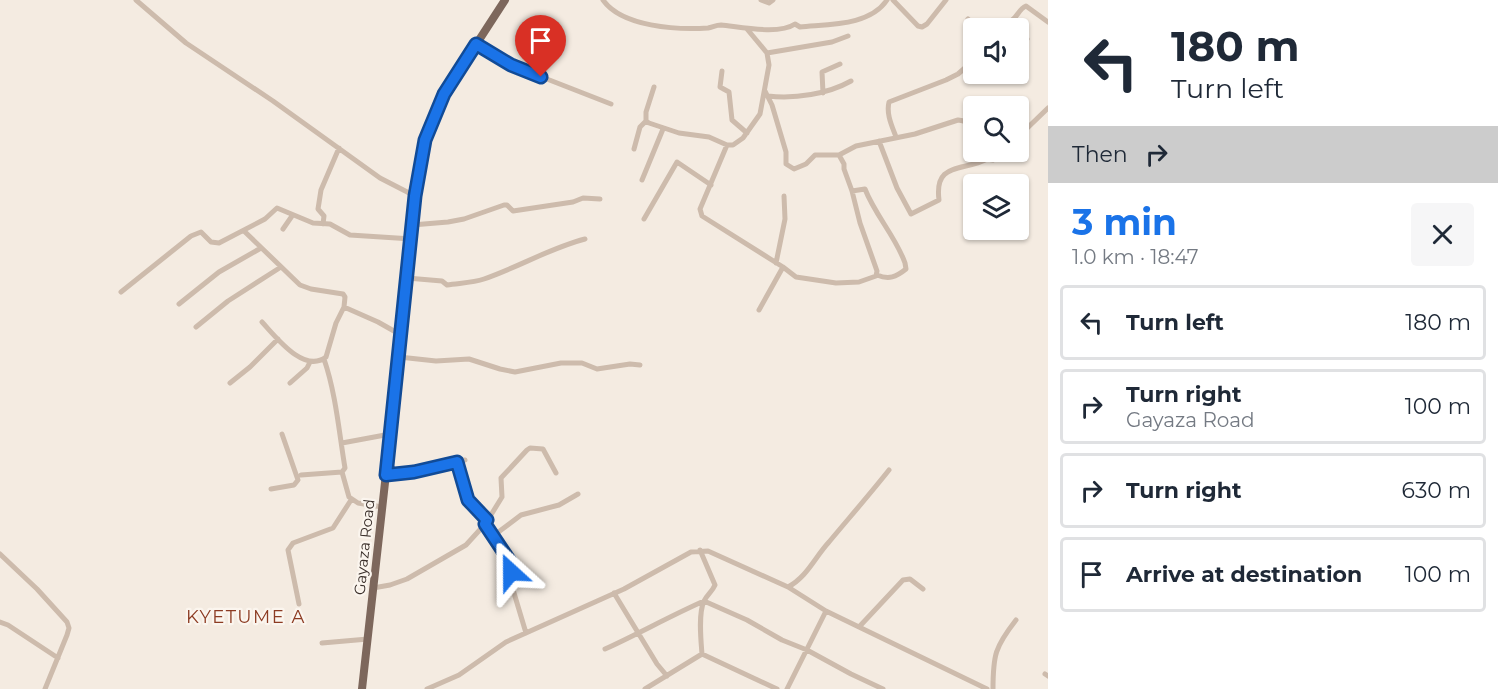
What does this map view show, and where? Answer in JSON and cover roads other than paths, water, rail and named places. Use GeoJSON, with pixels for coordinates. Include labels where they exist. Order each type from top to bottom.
{"type":"FeatureCollection","features":[{"type":"Feature","properties":{"kind":"main road","name":"Gayaza Road"},"geometry":{"type":"LineString","coordinates":[[362,689],[415,196],[425,140],[444,94],[505,0]]}},
{"type":"Feature","properties":{"kind":"street"},"geometry":{"type":"LineString","coordinates":[[136,0],[186,43],[380,178],[415,196]]}},
{"type":"Feature","properties":{"kind":"street"},"geometry":{"type":"LineString","coordinates":[[603,0],[616,14],[648,24],[707,28],[720,25],[787,28],[795,24],[800,27],[855,20],[872,14],[887,0]]}},
{"type":"Feature","properties":{"kind":"street"},"geometry":{"type":"LineString","coordinates":[[761,0],[769,3],[773,0]]}},
{"type":"Feature","properties":{"kind":"street"},"geometry":{"type":"LineString","coordinates":[[893,0],[918,26],[922,27],[946,0]]}},
{"type":"Feature","properties":{"kind":"street"},"geometry":{"type":"LineString","coordinates":[[1012,18],[1026,6],[1048,22]]}},
{"type":"Feature","properties":{"kind":"street"},"geometry":{"type":"LineString","coordinates":[[646,121],[663,129],[709,137],[727,145],[738,143],[760,114],[766,93],[769,65],[767,53],[747,28]]}},
{"type":"Feature","properties":{"kind":"street"},"geometry":{"type":"LineString","coordinates":[[767,53],[832,42],[849,36]]}},
{"type":"Feature","properties":{"kind":"street"},"geometry":{"type":"LineString","coordinates":[[476,44],[511,65],[611,104]]}},
{"type":"Feature","properties":{"kind":"street"},"geometry":{"type":"LineString","coordinates":[[823,93],[822,72],[840,64]]}},
{"type":"Feature","properties":{"kind":"street"},"geometry":{"type":"LineString","coordinates":[[896,137],[890,122],[887,107],[889,102],[946,80],[963,70]]}},
{"type":"Feature","properties":{"kind":"street"},"geometry":{"type":"LineString","coordinates":[[722,71],[720,87],[729,92],[732,120],[747,133]]}},
{"type":"Feature","properties":{"kind":"street"},"geometry":{"type":"LineString","coordinates":[[766,93],[823,93],[851,81]]}},
{"type":"Feature","properties":{"kind":"street"},"geometry":{"type":"LineString","coordinates":[[634,149],[640,127],[646,121],[646,112],[654,87]]}},
{"type":"Feature","properties":{"kind":"street"},"geometry":{"type":"LineString","coordinates":[[766,93],[786,152],[785,162],[787,166],[794,169],[806,164],[812,156],[819,154],[838,155],[856,146],[915,134],[958,120],[963,121]]}},
{"type":"Feature","properties":{"kind":"street"},"geometry":{"type":"LineString","coordinates":[[1029,126],[1048,108]]}},
{"type":"Feature","properties":{"kind":"street"},"geometry":{"type":"LineString","coordinates":[[642,180],[663,129]]}},
{"type":"Feature","properties":{"kind":"street"},"geometry":{"type":"LineString","coordinates":[[879,141],[897,188],[911,214],[939,200],[937,188],[945,172],[982,162]]}},
{"type":"Feature","properties":{"kind":"street"},"geometry":{"type":"LineString","coordinates":[[727,145],[699,209],[702,216],[795,277],[825,282],[859,282],[877,275]]}},
{"type":"Feature","properties":{"kind":"street"},"geometry":{"type":"LineString","coordinates":[[323,224],[324,216],[318,209],[321,190],[339,148]]}},
{"type":"Feature","properties":{"kind":"street"},"geometry":{"type":"LineString","coordinates":[[838,155],[844,164],[877,275]]}},
{"type":"Feature","properties":{"kind":"street"},"geometry":{"type":"LineString","coordinates":[[644,219],[676,163],[711,185]]}},
{"type":"Feature","properties":{"kind":"street"},"geometry":{"type":"LineString","coordinates":[[852,191],[864,189],[905,263],[906,269],[894,277],[886,279],[877,275]]}},
{"type":"Feature","properties":{"kind":"street"},"geometry":{"type":"LineString","coordinates":[[776,263],[785,219],[784,196]]}},
{"type":"Feature","properties":{"kind":"street"},"geometry":{"type":"LineString","coordinates":[[412,225],[448,222],[504,205],[513,211],[573,202],[582,198],[600,200]]}},
{"type":"Feature","properties":{"kind":"street"},"geometry":{"type":"LineString","coordinates":[[121,292],[191,236],[199,232],[215,243],[223,242],[265,219],[277,208],[313,224],[330,224],[350,235],[412,238]]}},
{"type":"Feature","properties":{"kind":"street"},"geometry":{"type":"LineString","coordinates":[[283,230],[292,216]]}},
{"type":"Feature","properties":{"kind":"street"},"geometry":{"type":"LineString","coordinates":[[244,231],[300,285],[344,295],[344,307],[324,359],[342,443],[345,468],[342,472],[351,500]]}},
{"type":"Feature","properties":{"kind":"street"},"geometry":{"type":"LineString","coordinates":[[407,278],[442,281],[447,285],[482,280],[528,262],[561,245],[585,239]]}},
{"type":"Feature","properties":{"kind":"street"},"geometry":{"type":"LineString","coordinates":[[179,304],[219,272],[261,248]]}},
{"type":"Feature","properties":{"kind":"street"},"geometry":{"type":"LineString","coordinates":[[196,327],[228,301],[281,267]]}},
{"type":"Feature","properties":{"kind":"street"},"geometry":{"type":"LineString","coordinates":[[759,310],[783,267]]}},
{"type":"Feature","properties":{"kind":"street"},"geometry":{"type":"LineString","coordinates":[[344,307],[401,335]]}},
{"type":"Feature","properties":{"kind":"street"},"geometry":{"type":"LineString","coordinates":[[262,322],[298,357],[310,362],[324,359]]}},
{"type":"Feature","properties":{"kind":"street"},"geometry":{"type":"LineString","coordinates":[[230,383],[278,339]]}},
{"type":"Feature","properties":{"kind":"street"},"geometry":{"type":"LineString","coordinates":[[399,357],[436,361],[469,358],[514,372],[561,363],[582,363],[597,369],[630,363],[640,365]]}},
{"type":"Feature","properties":{"kind":"street"},"geometry":{"type":"LineString","coordinates":[[290,383],[307,368],[310,362]]}},
{"type":"Feature","properties":{"kind":"street"},"geometry":{"type":"LineString","coordinates":[[271,489],[294,485],[298,480],[282,434]]}},
{"type":"Feature","properties":{"kind":"street"},"geometry":{"type":"LineString","coordinates":[[342,443],[385,435]]}},
{"type":"Feature","properties":{"kind":"street"},"geometry":{"type":"LineString","coordinates":[[373,588],[403,581],[466,545],[486,522],[502,498],[501,478],[530,448],[543,449],[556,473]]}},
{"type":"Feature","properties":{"kind":"street"},"geometry":{"type":"LineString","coordinates":[[386,475],[414,472],[465,460]]}},
{"type":"Feature","properties":{"kind":"street"},"geometry":{"type":"LineString","coordinates":[[457,462],[468,500],[486,522],[511,563],[511,583],[526,633]]}},
{"type":"Feature","properties":{"kind":"street"},"geometry":{"type":"LineString","coordinates":[[788,587],[796,583],[807,571],[828,542],[841,530],[889,470]]}},
{"type":"Feature","properties":{"kind":"street"},"geometry":{"type":"LineString","coordinates":[[301,475],[342,472]]}},
{"type":"Feature","properties":{"kind":"street"},"geometry":{"type":"LineString","coordinates":[[493,536],[524,514],[559,506],[578,494]]}},
{"type":"Feature","properties":{"kind":"street"},"geometry":{"type":"LineString","coordinates":[[351,500],[382,507]]}},
{"type":"Feature","properties":{"kind":"street"},"geometry":{"type":"LineString","coordinates":[[299,604],[288,549],[293,543],[333,528],[351,500]]}},
{"type":"Feature","properties":{"kind":"street"},"geometry":{"type":"LineString","coordinates":[[604,649],[704,601],[715,585],[700,550]]}},
{"type":"Feature","properties":{"kind":"street"},"geometry":{"type":"LineString","coordinates":[[427,689],[455,677],[490,652],[526,633],[614,593],[691,552],[700,550],[708,551],[788,587],[826,611],[987,689]]}},
{"type":"Feature","properties":{"kind":"street"},"geometry":{"type":"LineString","coordinates":[[0,554],[67,622],[68,632],[45,689]]}},
{"type":"Feature","properties":{"kind":"street"},"geometry":{"type":"LineString","coordinates":[[859,627],[903,580],[910,579],[923,589]]}},
{"type":"Feature","properties":{"kind":"street"},"geometry":{"type":"LineString","coordinates":[[614,593],[657,664],[667,676]]}},
{"type":"Feature","properties":{"kind":"street"},"geometry":{"type":"LineString","coordinates":[[704,601],[747,620],[782,640],[807,650],[883,689]]}},
{"type":"Feature","properties":{"kind":"street"},"geometry":{"type":"LineString","coordinates":[[702,654],[700,630],[704,601]]}},
{"type":"Feature","properties":{"kind":"street"},"geometry":{"type":"LineString","coordinates":[[787,689],[826,611]]}},
{"type":"Feature","properties":{"kind":"street"},"geometry":{"type":"LineString","coordinates":[[993,689],[993,660],[1000,640],[1016,620]]}},
{"type":"Feature","properties":{"kind":"street"},"geometry":{"type":"LineString","coordinates":[[0,622],[58,658]]}},
{"type":"Feature","properties":{"kind":"street"},"geometry":{"type":"LineString","coordinates":[[322,643],[368,639]]}},
{"type":"Feature","properties":{"kind":"street"},"geometry":{"type":"LineString","coordinates":[[645,689],[702,654]]}},
{"type":"Feature","properties":{"kind":"street"},"geometry":{"type":"LineString","coordinates":[[702,654],[777,689]]}},
{"type":"Feature","properties":{"kind":"district","name":"KYETUME A"},"geometry":{"type":"Point","coordinates":[246,617]}}]}
